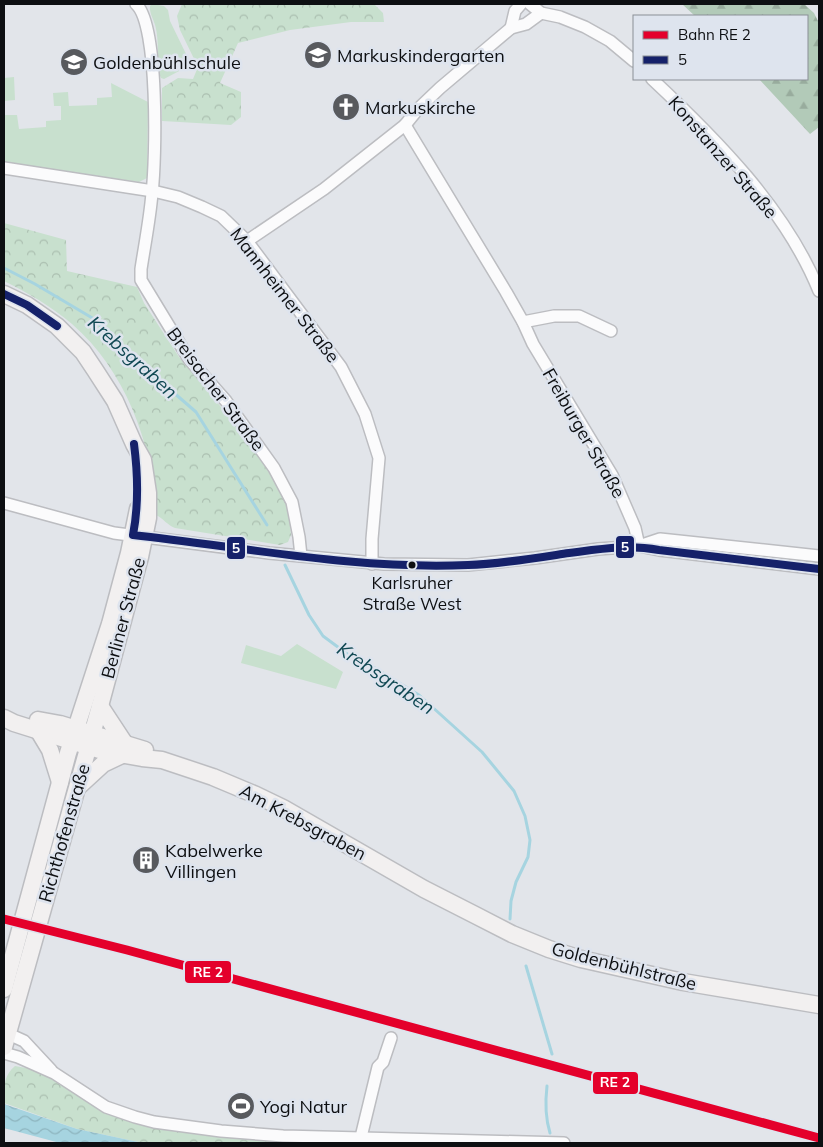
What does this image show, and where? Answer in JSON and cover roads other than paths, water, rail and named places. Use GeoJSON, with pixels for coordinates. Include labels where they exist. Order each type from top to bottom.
{"type":"FeatureCollection","features":[{"type":"Feature","properties":{"kind":"street","name":"Breisacher Straße"},"geometry":{"type":"LineString","coordinates":[[136,4],[139,6],[144,18],[150,40],[154,87],[155,144],[152,191],[141,269],[142,280],[189,359],[226,401],[274,468],[292,502],[301,556]]}},
{"type":"Feature","properties":{"kind":"street"},"geometry":{"type":"LineString","coordinates":[[511,28],[515,11],[521,4]]}},
{"type":"Feature","properties":{"kind":"street"},"geometry":{"type":"LineString","coordinates":[[530,4],[541,13],[560,17],[585,27],[610,41],[633,60]]}},
{"type":"Feature","properties":{"kind":"street"},"geometry":{"type":"LineString","coordinates":[[247,241],[324,189],[405,125],[418,109],[440,88],[511,28],[526,24],[541,13]]}},
{"type":"Feature","properties":{"kind":"street","name":"Konstanzer Straße"},"geometry":{"type":"LineString","coordinates":[[653,80],[695,118],[755,187],[789,235],[819,291]]}},
{"type":"Feature","properties":{"kind":"street","name":"Freiburger Straße"},"geometry":{"type":"LineString","coordinates":[[405,125],[612,475],[635,528],[640,546]]}},
{"type":"Feature","properties":{"kind":"street","name":"Mannheimer Straße"},"geometry":{"type":"LineString","coordinates":[[4,168],[152,191],[178,197],[221,216],[247,241],[341,367],[365,414],[379,458],[378,487],[372,539],[372,564]]}},
{"type":"Feature","properties":{"kind":"street","name":"Berliner Straße"},"geometry":{"type":"LineString","coordinates":[[4,294],[27,305],[57,326],[83,352],[116,401],[134,444],[139,490],[137,516],[139,536],[100,706],[90,740]]}},
{"type":"Feature","properties":{"kind":"street"},"geometry":{"type":"LineString","coordinates":[[523,322],[554,316],[579,316],[611,331]]}},
{"type":"Feature","properties":{"kind":"street"},"geometry":{"type":"LineString","coordinates":[[4,503],[114,532],[269,554],[372,564],[468,565],[598,549],[640,546],[660,539],[819,556]]}},
{"type":"Feature","properties":{"kind":"street","name":"Berliner Straße"},"geometry":{"type":"LineString","coordinates":[[74,734],[139,536]]}},
{"type":"Feature","properties":{"kind":"street"},"geometry":{"type":"LineString","coordinates":[[640,546],[665,551],[819,569]]}},
{"type":"Feature","properties":{"kind":"street"},"geometry":{"type":"LineString","coordinates":[[77,788],[103,764],[124,750],[100,706]]}},
{"type":"Feature","properties":{"kind":"street","name":"Am Krebsgraben"},"geometry":{"type":"LineString","coordinates":[[4,716],[38,730],[74,734]]}},
{"type":"Feature","properties":{"kind":"street","name":"Am Krebsgraben"},"geometry":{"type":"LineString","coordinates":[[4,716],[33,719],[90,740],[162,760],[213,777],[283,808],[438,896]]}},
{"type":"Feature","properties":{"kind":"street"},"geometry":{"type":"LineString","coordinates":[[38,730],[50,750],[60,782]]}},
{"type":"Feature","properties":{"kind":"street","name":"Richthofenstraße"},"geometry":{"type":"LineString","coordinates":[[4,989],[74,734]]}},
{"type":"Feature","properties":{"kind":"street","name":"Richthofenstraße"},"geometry":{"type":"LineString","coordinates":[[5,1037],[90,740]]}},
{"type":"Feature","properties":{"kind":"street","name":"Goldenbühlstraße"},"geometry":{"type":"LineString","coordinates":[[438,896],[512,934],[581,959],[683,982],[819,1004]]}},
{"type":"Feature","properties":{"kind":"street"},"geometry":{"type":"LineString","coordinates":[[5,1037],[24,1041],[54,1073]]}},
{"type":"Feature","properties":{"kind":"street"},"geometry":{"type":"LineString","coordinates":[[361,1137],[378,1067],[383,1062],[390,1038]]}},
{"type":"Feature","properties":{"kind":"street"},"geometry":{"type":"LineString","coordinates":[[4,1053],[54,1073],[106,1107],[154,1122],[221,1131],[274,1135],[564,1143]]}},
{"type":"Feature","properties":{"kind":"water"},"geometry":{"type":"Polygon","coordinates":[[[4,1104],[77,1129],[143,1143],[60,1143],[4,1128],[4,1104]]]}},
{"type":"Feature","properties":{"kind":"waterway","name":"Krebsgraben"},"geometry":{"type":"LineString","coordinates":[[4,268],[94,319],[144,371],[196,412],[267,525]]}},
{"type":"Feature","properties":{"kind":"waterway","name":"Krebsgraben"},"geometry":{"type":"LineString","coordinates":[[285,565],[309,615],[323,636],[350,656],[375,668],[419,695],[482,752],[514,791],[525,816],[530,840],[528,857],[516,882],[511,901],[510,919]]}},
{"type":"Feature","properties":{"kind":"waterway","name":"Krebsgraben"},"geometry":{"type":"LineString","coordinates":[[526,966],[552,1054]]}},
{"type":"Feature","properties":{"kind":"waterway","name":"Krebsgraben"},"geometry":{"type":"LineString","coordinates":[[547,1086],[546,1110],[550,1133]]}},
{"type":"Feature","properties":{"kind":"place","name":"Markuskindergarten"},"geometry":{"type":"Point","coordinates":[318,55]}},
{"type":"Feature","properties":{"kind":"place","name":"Goldenbühlschule"},"geometry":{"type":"Point","coordinates":[74,62]}},
{"type":"Feature","properties":{"kind":"place","name":"Markuskirche"},"geometry":{"type":"Point","coordinates":[346,107]}},
{"type":"Feature","properties":{"kind":"place","name":"Karlsruher Straße West"},"geometry":{"type":"Point","coordinates":[412,565]}},
{"type":"Feature","properties":{"kind":"place","name":"Kabelwerke Villingen"},"geometry":{"type":"Point","coordinates":[146,860]}},
{"type":"Feature","properties":{"kind":"place","name":"Yogi Natur"},"geometry":{"type":"Point","coordinates":[241,1106]}}]}
